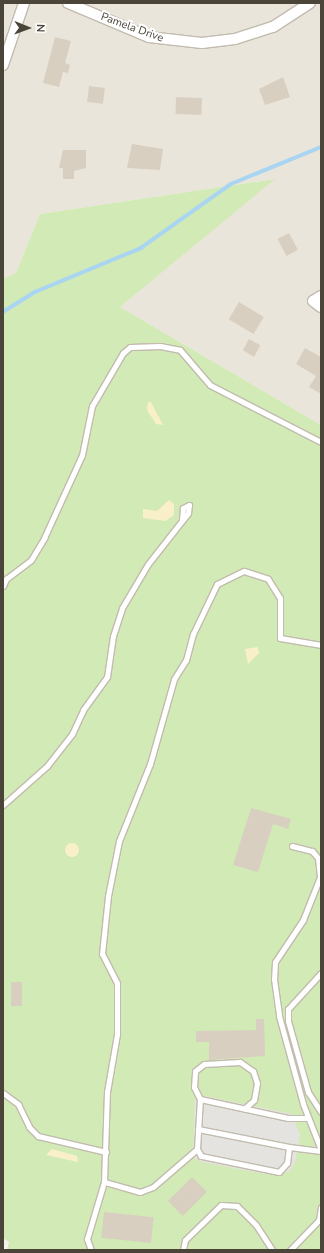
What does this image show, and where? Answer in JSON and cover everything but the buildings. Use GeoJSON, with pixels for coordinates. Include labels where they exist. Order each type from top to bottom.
{"type":"FeatureCollection","features":[{"type":"Feature","properties":{"kind":"street"},"geometry":{"type":"LineString","coordinates":[[3,65],[24,3]]}},
{"type":"Feature","properties":{"kind":"street","name":"Pamela Drive"},"geometry":{"type":"LineString","coordinates":[[68,3],[149,37],[190,43],[235,39],[255,33],[273,27],[310,3]]}},
{"type":"Feature","properties":{"kind":"lane"},"geometry":{"type":"LineString","coordinates":[[3,586],[6,579],[31,560],[44,538],[82,455],[92,406],[123,353],[130,347],[160,346],[180,350],[210,385],[321,442]]}},
{"type":"Feature","properties":{"kind":"lane"},"geometry":{"type":"LineString","coordinates":[[3,805],[47,766],[72,734],[83,710],[107,677],[113,636],[122,608],[148,564],[182,519]]}},
{"type":"Feature","properties":{"kind":"lane"},"geometry":{"type":"LineString","coordinates":[[91,1250],[87,1239],[104,1182],[107,1092],[116,1034],[117,983],[102,954],[108,896],[119,841],[150,764],[174,679],[186,660],[193,634],[217,584],[244,571],[257,573],[275,587],[280,598],[280,638],[321,645]]}},
{"type":"Feature","properties":{"kind":"lane"},"geometry":{"type":"LineString","coordinates":[[198,1129],[289,1147],[321,1150],[308,1118],[278,1016],[274,970],[303,920],[320,877],[318,858],[312,851],[292,846]]}},
{"type":"Feature","properties":{"kind":"lane"},"geometry":{"type":"LineString","coordinates":[[321,973],[288,1009],[288,1021],[308,1092],[321,1112]]}},
{"type":"Feature","properties":{"kind":"lane"},"geometry":{"type":"LineString","coordinates":[[244,1109],[254,1100],[257,1083],[253,1071],[240,1062],[204,1064],[195,1071],[194,1087],[200,1099],[196,1149],[201,1156],[279,1172],[288,1163],[289,1147]]}},
{"type":"Feature","properties":{"kind":"lane"},"geometry":{"type":"LineString","coordinates":[[3,1093],[18,1104],[29,1127],[38,1136],[106,1152]]}},
{"type":"Feature","properties":{"kind":"lane"},"geometry":{"type":"LineString","coordinates":[[200,1099],[244,1109],[308,1118]]}},
{"type":"Feature","properties":{"kind":"lane"},"geometry":{"type":"LineString","coordinates":[[104,1182],[140,1192],[153,1187],[196,1149]]}},
{"type":"Feature","properties":{"kind":"lane"},"geometry":{"type":"LineString","coordinates":[[183,1250],[186,1240],[221,1205],[237,1206],[256,1224],[272,1250]]}},
{"type":"Feature","properties":{"kind":"lane"},"geometry":{"type":"LineString","coordinates":[[290,1250],[319,1220],[321,1207]]}},
{"type":"Feature","properties":{"kind":"shaded area"},"geometry":{"type":"Polygon","coordinates":[[[3,3],[321,3],[321,425],[120,307],[274,179],[40,214],[16,273],[3,279],[3,3]]]}},
{"type":"Feature","properties":{"kind":"shaded area"},"geometry":{"type":"Polygon","coordinates":[[[195,1094],[292,1114],[300,1135],[295,1163],[289,1172],[265,1174],[202,1162],[193,1157],[195,1094]]]}},
{"type":"Feature","properties":{"kind":"green space"},"geometry":{"type":"Polygon","coordinates":[[[275,179],[120,307],[321,425],[321,1250],[7,1250],[9,1242],[3,1238],[3,279],[16,273],[40,214],[275,179]]]}},
{"type":"Feature","properties":{"kind":"sand"},"geometry":{"type":"Polygon","coordinates":[[[148,402],[151,402],[163,425],[156,424],[147,410],[148,402]]]}},
{"type":"Feature","properties":{"kind":"sand"},"geometry":{"type":"Polygon","coordinates":[[[169,500],[174,504],[174,515],[165,521],[143,518],[143,509],[157,511],[169,500]]]}},
{"type":"Feature","properties":{"kind":"sand"},"geometry":{"type":"Polygon","coordinates":[[[258,647],[259,653],[248,664],[245,649],[258,647]]]}},
{"type":"Feature","properties":{"kind":"sand"},"geometry":{"type":"Polygon","coordinates":[[[72,843],[77,845],[79,850],[77,855],[72,857],[67,855],[65,850],[67,845],[72,843]]]}},
{"type":"Feature","properties":{"kind":"sand"},"geometry":{"type":"Polygon","coordinates":[[[52,1149],[77,1156],[78,1162],[46,1155],[52,1149]]]}},
{"type":"Feature","properties":{"kind":"waterway"},"geometry":{"type":"LineString","coordinates":[[3,312],[35,292],[141,248],[231,184],[321,147]]}}]}
